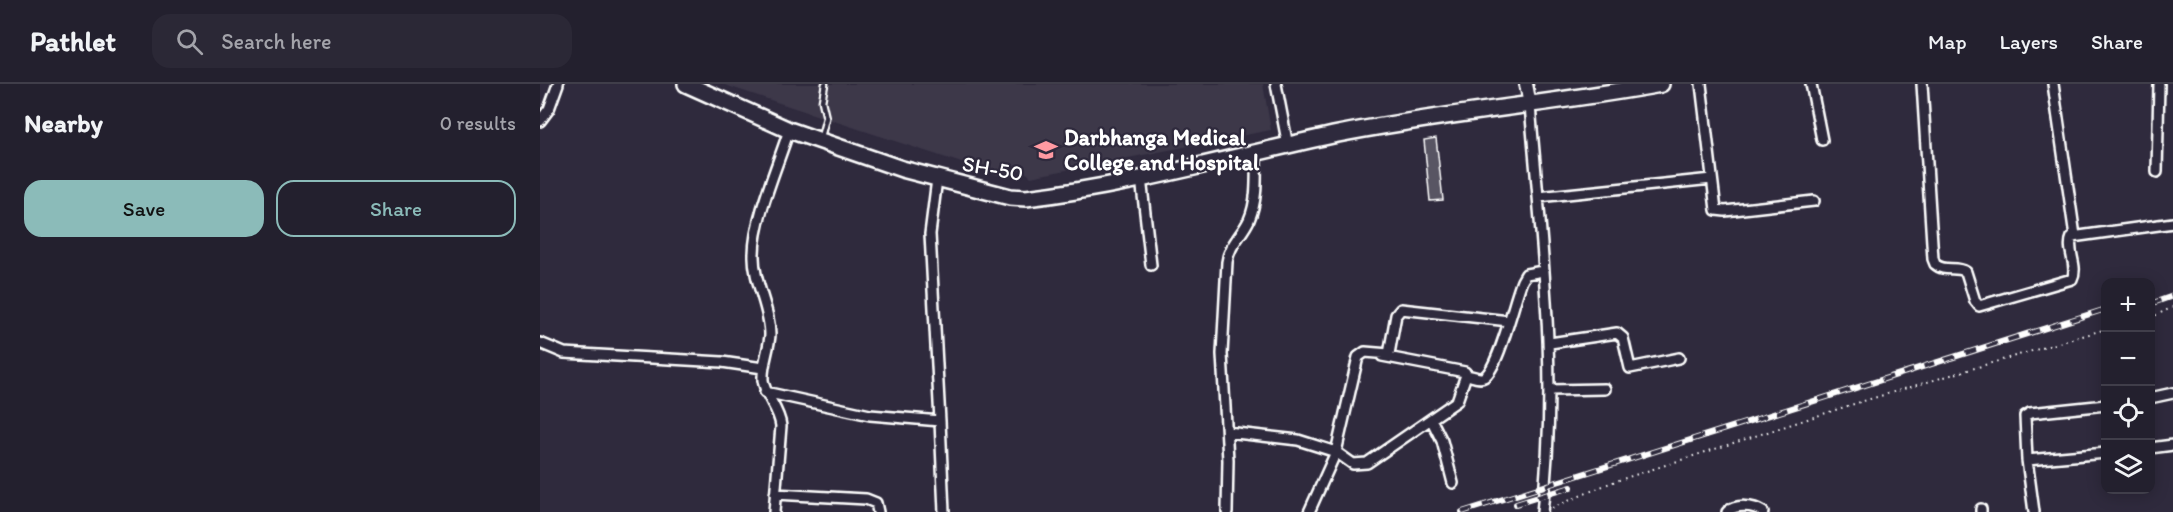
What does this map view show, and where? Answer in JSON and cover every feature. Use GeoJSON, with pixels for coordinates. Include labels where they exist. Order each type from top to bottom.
{"type":"FeatureCollection","features":[{"type":"Feature","properties":{"kind":"main road","name":"SH-50"},"geometry":{"type":"LineString","coordinates":[[686,84],[789,130],[937,179],[1010,197],[1026,198],[1141,178],[1335,135],[1530,105],[1624,87],[1661,84]]}},
{"type":"Feature","properties":{"kind":"street"},"geometry":{"type":"LineString","coordinates":[[540,121],[549,109],[558,84]]}},
{"type":"Feature","properties":{"kind":"street"},"geometry":{"type":"LineString","coordinates":[[1276,84],[1288,146]]}},
{"type":"Feature","properties":{"kind":"street"},"geometry":{"type":"LineString","coordinates":[[1526,84],[1530,105],[1550,343],[1550,390],[1543,512]]}},
{"type":"Feature","properties":{"kind":"street"},"geometry":{"type":"LineString","coordinates":[[1701,84],[1716,210],[1814,201]]}},
{"type":"Feature","properties":{"kind":"street"},"geometry":{"type":"LineString","coordinates":[[1811,84],[1822,140]]}},
{"type":"Feature","properties":{"kind":"street"},"geometry":{"type":"LineString","coordinates":[[1922,84],[1935,264],[1943,269],[1957,269],[1966,272],[1975,301],[1983,306],[2072,279],[2075,273],[2070,242],[2075,236],[2173,223]]}},
{"type":"Feature","properties":{"kind":"street"},"geometry":{"type":"LineString","coordinates":[[2053,84],[2075,236]]}},
{"type":"Feature","properties":{"kind":"street"},"geometry":{"type":"LineString","coordinates":[[2157,172],[2159,84]]}},
{"type":"Feature","properties":{"kind":"street"},"geometry":{"type":"LineString","coordinates":[[774,512],[781,426],[780,415],[765,392],[763,368],[770,333],[755,278],[754,253],[758,228],[789,130]]}},
{"type":"Feature","properties":{"kind":"street"},"geometry":{"type":"LineString","coordinates":[[1227,512],[1227,432],[1222,354],[1227,262],[1231,248],[1249,220],[1252,211],[1256,153]]}},
{"type":"Feature","properties":{"kind":"street"},"geometry":{"type":"LineString","coordinates":[[1141,178],[1150,265]]}},
{"type":"Feature","properties":{"kind":"street"},"geometry":{"type":"LineString","coordinates":[[937,179],[930,234],[944,512]]}},
{"type":"Feature","properties":{"kind":"street"},"geometry":{"type":"LineString","coordinates":[[1538,197],[1712,179]]}},
{"type":"Feature","properties":{"kind":"street"},"geometry":{"type":"LineString","coordinates":[[1227,432],[1298,440],[1336,452],[1353,464],[1363,465],[1457,401],[1466,375],[1480,378],[1485,376],[1498,352],[1518,290],[1526,274],[1543,271]]}},
{"type":"Feature","properties":{"kind":"street"},"geometry":{"type":"LineString","coordinates":[[1381,356],[1392,351],[1396,315],[1401,309],[1509,321]]}},
{"type":"Feature","properties":{"kind":"street"},"geometry":{"type":"LineString","coordinates":[[1550,343],[1617,333],[1623,338],[1630,368],[1679,358]]}},
{"type":"Feature","properties":{"kind":"street"},"geometry":{"type":"LineString","coordinates":[[540,343],[564,353],[722,362],[763,368]]}},
{"type":"Feature","properties":{"kind":"street"},"geometry":{"type":"LineString","coordinates":[[1309,512],[1336,452],[1358,357],[1365,352],[1465,372]]}},
{"type":"Feature","properties":{"kind":"street"},"geometry":{"type":"LineString","coordinates":[[1550,390],[1605,389]]}},
{"type":"Feature","properties":{"kind":"street"},"geometry":{"type":"LineString","coordinates":[[765,392],[870,415],[940,421]]}},
{"type":"Feature","properties":{"kind":"street"},"geometry":{"type":"LineString","coordinates":[[2155,397],[2173,393]]}},
{"type":"Feature","properties":{"kind":"street"},"geometry":{"type":"LineString","coordinates":[[2034,512],[2024,421],[2027,414],[2101,406]]}},
{"type":"Feature","properties":{"kind":"street"},"geometry":{"type":"LineString","coordinates":[[1431,419],[1442,441],[1453,483]]}},
{"type":"Feature","properties":{"kind":"street"},"geometry":{"type":"LineString","coordinates":[[2155,447],[2173,445]]}},
{"type":"Feature","properties":{"kind":"street"},"geometry":{"type":"LineString","coordinates":[[2027,460],[2101,453]]}},
{"type":"Feature","properties":{"kind":"street"},"geometry":{"type":"LineString","coordinates":[[775,494],[866,499],[876,503],[878,512]]}},
{"type":"Feature","properties":{"kind":"street"},"geometry":{"type":"LineString","coordinates":[[1727,512],[1734,507],[1755,508],[1763,512]]}},
{"type":"Feature","properties":{"kind":"lane"},"geometry":{"type":"LineString","coordinates":[[820,139],[826,118],[822,101],[825,84]]}},
{"type":"Feature","properties":{"kind":"path"},"geometry":{"type":"LineString","coordinates":[[2155,316],[2173,307]]}},
{"type":"Feature","properties":{"kind":"path"},"geometry":{"type":"LineString","coordinates":[[1543,512],[1610,483],[1860,402],[2101,330]]}},
{"type":"Feature","properties":{"kind":"shaded area","name":"Darbhanga Medical College and Hospital"},"geometry":{"type":"Polygon","coordinates":[[[722,84],[1263,84],[1271,130],[1031,177],[1022,169],[1001,176],[722,84]]]}},
{"type":"Feature","properties":{"kind":"building"},"geometry":{"type":"Polygon","coordinates":[[[1436,138],[1443,200],[1430,201],[1424,140],[1436,138]]]}},
{"type":"Feature","properties":{"kind":"railway"},"geometry":{"type":"LineString","coordinates":[[2155,302],[2173,296]]}},
{"type":"Feature","properties":{"kind":"railway"},"geometry":{"type":"LineString","coordinates":[[1462,512],[2101,311]]}},
{"type":"Feature","properties":{"kind":"railway"},"geometry":{"type":"LineString","coordinates":[[1516,504],[1571,487]]}},
{"type":"Feature","properties":{"kind":"place","name":"Darbhanga Medical College and Hospital"},"geometry":{"type":"Point","coordinates":[1046,150]}}]}
